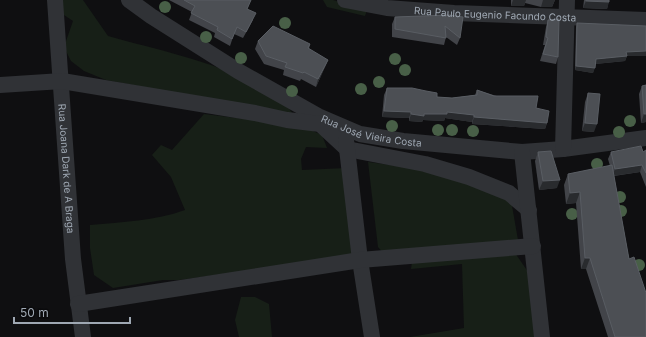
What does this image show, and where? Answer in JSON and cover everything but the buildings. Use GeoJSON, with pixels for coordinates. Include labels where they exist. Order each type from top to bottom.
{"type":"FeatureCollection","features":[{"type":"Feature","properties":{"kind":"street","name":"Rua Joana Dark de A Braga"},"geometry":{"type":"LineString","coordinates":[[56,0],[73,259],[83,337]]}},
{"type":"Feature","properties":{"kind":"street","name":"Rua José Vieira Costa"},"geometry":{"type":"LineString","coordinates":[[129,0],[151,16],[238,71],[318,116],[360,134],[404,141],[522,152],[563,149],[646,138]]}},
{"type":"Feature","properties":{"kind":"street","name":"Rua Paulo Eugenio Facundo Costa"},"geometry":{"type":"LineString","coordinates":[[345,0],[386,8],[646,20]]}},
{"type":"Feature","properties":{"kind":"street"},"geometry":{"type":"LineString","coordinates":[[563,149],[567,0]]}},
{"type":"Feature","properties":{"kind":"street"},"geometry":{"type":"LineString","coordinates":[[0,85],[62,81],[255,113],[287,120],[320,124],[347,149],[425,164],[470,177],[509,192],[529,210]]}},
{"type":"Feature","properties":{"kind":"street"},"geometry":{"type":"LineString","coordinates":[[344,127],[360,260],[372,337]]}},
{"type":"Feature","properties":{"kind":"street"},"geometry":{"type":"LineString","coordinates":[[522,152],[542,337]]}},
{"type":"Feature","properties":{"kind":"street"},"geometry":{"type":"LineString","coordinates":[[78,304],[360,260],[533,246]]}},
{"type":"Feature","properties":{"kind":"shaded area"},"geometry":{"type":"Polygon","coordinates":[[[61,0],[83,0],[108,36],[197,60],[219,68],[261,87],[280,99],[294,115],[106,80],[84,71],[71,61],[64,47],[73,21],[61,13],[61,0]]]}},
{"type":"Feature","properties":{"kind":"shaded area"},"geometry":{"type":"Polygon","coordinates":[[[323,0],[333,0],[367,10],[365,16],[327,7],[323,0]]]}},
{"type":"Feature","properties":{"kind":"shaded area"},"geometry":{"type":"Polygon","coordinates":[[[204,114],[302,126],[322,135],[327,148],[306,147],[301,159],[302,170],[347,168],[356,256],[179,280],[163,280],[113,288],[94,275],[90,248],[90,225],[150,219],[185,210],[171,177],[152,155],[161,145],[172,150],[204,114]]]}},
{"type":"Feature","properties":{"kind":"shaded area"},"geometry":{"type":"Polygon","coordinates":[[[368,162],[450,173],[511,200],[518,240],[385,255],[378,247],[368,162]]]}},
{"type":"Feature","properties":{"kind":"shaded area"},"geometry":{"type":"Polygon","coordinates":[[[513,250],[535,282],[538,337],[410,337],[464,328],[462,264],[411,269],[412,262],[513,250]]]}},
{"type":"Feature","properties":{"kind":"shaded area"},"geometry":{"type":"Polygon","coordinates":[[[241,297],[255,297],[269,304],[272,337],[239,337],[235,320],[241,297]]]}}]}
